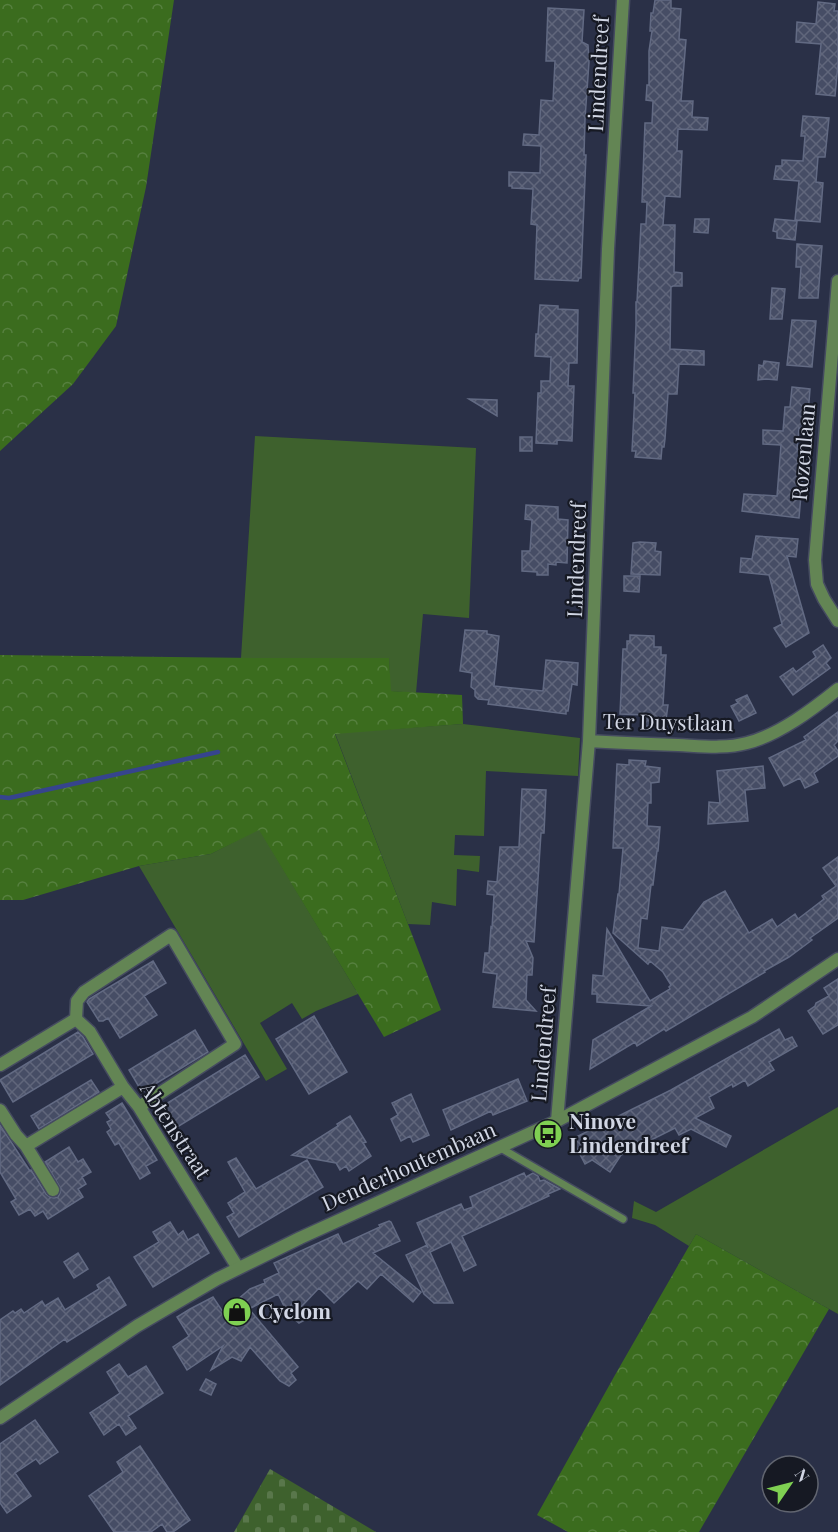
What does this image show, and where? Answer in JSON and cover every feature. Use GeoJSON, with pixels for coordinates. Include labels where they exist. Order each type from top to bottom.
{"type":"FeatureCollection","features":[{"type":"Feature","properties":{"kind":"street","name":"Lindendreef"},"geometry":{"type":"LineString","coordinates":[[557,1121],[590,741],[608,249],[623,0]]}},
{"type":"Feature","properties":{"kind":"street","name":"Rozenlaan"},"geometry":{"type":"LineString","coordinates":[[838,281],[815,560],[817,584],[838,621]]}},
{"type":"Feature","properties":{"kind":"street","name":"Ter Duystlaan"},"geometry":{"type":"LineString","coordinates":[[590,741],[707,747],[747,744],[783,728],[838,689]]}},
{"type":"Feature","properties":{"kind":"street"},"geometry":{"type":"LineString","coordinates":[[0,1065],[76,1019],[76,1001],[84,992],[171,935],[236,1044],[139,1107]]}},
{"type":"Feature","properties":{"kind":"street","name":"Denderhoutembaan"},"geometry":{"type":"LineString","coordinates":[[0,1418],[138,1326],[217,1279],[300,1238],[557,1121],[752,1017],[838,959]]}},
{"type":"Feature","properties":{"kind":"street","name":"Abtenstraat"},"geometry":{"type":"LineString","coordinates":[[76,1019],[90,1032],[123,1087],[139,1107],[238,1268]]}},
{"type":"Feature","properties":{"kind":"street"},"geometry":{"type":"LineString","coordinates":[[26,1146],[123,1087]]}},
{"type":"Feature","properties":{"kind":"street"},"geometry":{"type":"LineString","coordinates":[[0,1110],[53,1190]]}},
{"type":"Feature","properties":{"kind":"lane"},"geometry":{"type":"LineString","coordinates":[[499,1147],[623,1219]]}},
{"type":"Feature","properties":{"kind":"green space"},"geometry":{"type":"Polygon","coordinates":[[[0,0],[174,0],[146,187],[116,326],[73,384],[0,451],[0,0]]]}},
{"type":"Feature","properties":{"kind":"green space"},"geometry":{"type":"Polygon","coordinates":[[[255,436],[476,448],[469,618],[423,614],[416,693],[390,691],[389,658],[241,658],[255,436]]]}},
{"type":"Feature","properties":{"kind":"green space"},"geometry":{"type":"Polygon","coordinates":[[[0,655],[389,658],[391,691],[462,695],[463,724],[335,734],[441,1010],[384,1037],[259,830],[211,854],[139,866],[23,900],[0,900],[0,655]]]}},
{"type":"Feature","properties":{"kind":"green space"},"geometry":{"type":"Polygon","coordinates":[[[463,724],[580,738],[578,776],[486,771],[484,836],[455,835],[454,855],[480,856],[479,872],[457,869],[456,906],[432,902],[430,925],[408,924],[335,733],[463,724]]]}},
{"type":"Feature","properties":{"kind":"green space"},"geometry":{"type":"Polygon","coordinates":[[[259,829],[358,994],[302,1019],[292,1003],[260,1023],[287,1069],[266,1081],[139,866],[211,854],[259,829]]]}},
{"type":"Feature","properties":{"kind":"green space"},"geometry":{"type":"Polygon","coordinates":[[[838,1107],[838,1314],[696,1234],[689,1246],[655,1225],[632,1218],[634,1201],[656,1212],[838,1107]]]}},
{"type":"Feature","properties":{"kind":"green space"},"geometry":{"type":"Polygon","coordinates":[[[696,1234],[829,1309],[699,1532],[568,1532],[537,1515],[696,1234]]]}},
{"type":"Feature","properties":{"kind":"green space"},"geometry":{"type":"Polygon","coordinates":[[[270,1469],[376,1532],[234,1532],[270,1469]]]}},
{"type":"Feature","properties":{"kind":"building"},"geometry":{"type":"Polygon","coordinates":[[[655,0],[671,0],[671,8],[681,9],[679,39],[686,40],[681,101],[693,101],[692,117],[708,118],[707,130],[678,129],[677,151],[682,151],[680,197],[665,196],[663,225],[675,225],[674,272],[682,273],[682,286],[671,287],[670,349],[704,351],[704,365],[679,364],[677,394],[668,394],[665,439],[661,459],[635,457],[636,451],[632,451],[636,302],[641,224],[646,224],[647,202],[642,202],[645,123],[652,123],[653,101],[646,100],[647,85],[649,85],[651,13],[653,13],[655,0]]]}},
{"type":"Feature","properties":{"kind":"building"},"geometry":{"type":"Polygon","coordinates":[[[818,2],[835,4],[834,11],[838,11],[838,64],[835,96],[816,94],[821,44],[796,42],[797,22],[816,24],[818,2]]]}},
{"type":"Feature","properties":{"kind":"building"},"geometry":{"type":"Polygon","coordinates":[[[548,8],[584,10],[582,42],[588,45],[581,278],[578,281],[535,279],[537,225],[531,224],[533,189],[509,186],[509,172],[540,173],[541,146],[523,145],[524,134],[539,135],[541,100],[553,101],[555,61],[546,61],[548,8]]]}},
{"type":"Feature","properties":{"kind":"building"},"geometry":{"type":"Polygon","coordinates":[[[803,116],[829,118],[825,157],[818,157],[816,182],[823,183],[820,222],[795,220],[799,181],[774,179],[776,166],[782,166],[782,160],[803,161],[805,136],[801,136],[803,116]]]}},
{"type":"Feature","properties":{"kind":"building"},"geometry":{"type":"Polygon","coordinates":[[[695,219],[709,219],[708,233],[694,232],[695,219]]]}},
{"type":"Feature","properties":{"kind":"building"},"geometry":{"type":"Polygon","coordinates":[[[775,219],[797,221],[795,240],[777,238],[777,232],[773,231],[775,219]]]}},
{"type":"Feature","properties":{"kind":"building"},"geometry":{"type":"Polygon","coordinates":[[[797,244],[822,246],[818,298],[799,298],[801,267],[796,267],[797,244]]]}},
{"type":"Feature","properties":{"kind":"building"},"geometry":{"type":"Polygon","coordinates":[[[772,288],[785,289],[782,319],[770,319],[772,288]]]}},
{"type":"Feature","properties":{"kind":"building"},"geometry":{"type":"Polygon","coordinates":[[[540,305],[578,310],[577,363],[569,363],[568,386],[574,386],[572,441],[557,440],[557,444],[536,443],[538,393],[541,393],[541,381],[550,381],[551,357],[535,356],[540,305]]]}},
{"type":"Feature","properties":{"kind":"building"},"geometry":{"type":"Polygon","coordinates":[[[792,320],[816,321],[812,367],[787,365],[792,320]]]}},
{"type":"Feature","properties":{"kind":"building"},"geometry":{"type":"Polygon","coordinates":[[[764,361],[779,363],[777,380],[758,380],[759,365],[763,366],[764,361]]]}},
{"type":"Feature","properties":{"kind":"building"},"geometry":{"type":"Polygon","coordinates":[[[792,387],[810,389],[807,428],[799,428],[797,449],[805,449],[799,518],[742,511],[744,494],[777,496],[781,445],[763,444],[763,430],[783,431],[785,407],[790,407],[792,387]]]}},
{"type":"Feature","properties":{"kind":"building"},"geometry":{"type":"Polygon","coordinates":[[[469,399],[497,400],[497,416],[469,399]]]}},
{"type":"Feature","properties":{"kind":"building"},"geometry":{"type":"Polygon","coordinates":[[[520,437],[532,437],[532,451],[520,451],[520,437]]]}},
{"type":"Feature","properties":{"kind":"building"},"geometry":{"type":"Polygon","coordinates":[[[526,505],[558,507],[558,519],[568,520],[567,563],[548,564],[548,575],[522,571],[522,551],[530,551],[532,520],[525,519],[526,505]]]}},
{"type":"Feature","properties":{"kind":"building"},"geometry":{"type":"Polygon","coordinates":[[[756,536],[798,539],[796,557],[787,556],[809,633],[786,647],[774,628],[782,624],[769,575],[740,572],[741,558],[752,559],[756,536]]]}},
{"type":"Feature","properties":{"kind":"building"},"geometry":{"type":"Polygon","coordinates":[[[633,543],[656,543],[655,551],[661,552],[660,575],[631,574],[633,543]]]}},
{"type":"Feature","properties":{"kind":"building"},"geometry":{"type":"Polygon","coordinates":[[[624,576],[640,576],[639,592],[624,591],[624,576]]]}},
{"type":"Feature","properties":{"kind":"building"},"geometry":{"type":"Polygon","coordinates":[[[465,630],[487,631],[487,634],[499,636],[494,686],[543,691],[546,660],[578,663],[577,685],[572,684],[566,714],[488,704],[489,700],[478,699],[475,696],[475,690],[471,687],[472,673],[460,671],[465,630]]]}},
{"type":"Feature","properties":{"kind":"building"},"geometry":{"type":"Polygon","coordinates":[[[630,635],[654,636],[654,647],[661,647],[661,655],[666,655],[663,705],[668,705],[665,727],[645,726],[645,715],[620,714],[623,649],[627,649],[630,635]]]}},
{"type":"Feature","properties":{"kind":"building"},"geometry":{"type":"Polygon","coordinates":[[[823,645],[831,658],[826,663],[830,668],[793,695],[780,677],[793,668],[796,672],[816,657],[813,652],[823,645]]]}},
{"type":"Feature","properties":{"kind":"building"},"geometry":{"type":"Polygon","coordinates":[[[747,695],[756,713],[739,721],[731,706],[738,703],[736,700],[747,695]]]}},
{"type":"Feature","properties":{"kind":"building"},"geometry":{"type":"Polygon","coordinates":[[[838,712],[838,741],[834,745],[838,756],[814,773],[818,782],[805,788],[800,778],[784,786],[769,758],[806,740],[804,737],[838,712]]]}},
{"type":"Feature","properties":{"kind":"building"},"geometry":{"type":"Polygon","coordinates":[[[629,760],[646,761],[645,766],[660,768],[659,782],[651,783],[651,803],[648,803],[647,826],[660,827],[658,851],[647,919],[641,918],[638,948],[659,951],[662,927],[683,930],[704,902],[725,891],[749,933],[772,919],[777,927],[795,914],[798,919],[824,899],[822,896],[836,886],[823,868],[838,857],[838,918],[810,938],[812,940],[765,972],[666,1031],[664,1029],[637,1046],[635,1042],[590,1069],[593,1040],[651,1006],[597,1002],[597,994],[592,994],[593,975],[603,976],[607,929],[650,1001],[670,989],[671,985],[663,972],[650,961],[648,964],[613,933],[623,848],[613,848],[617,764],[629,765],[629,760]]]}},
{"type":"Feature","properties":{"kind":"building"},"geometry":{"type":"Polygon","coordinates":[[[763,766],[765,788],[745,790],[748,821],[708,824],[709,802],[720,803],[717,771],[763,766]]]}},
{"type":"Feature","properties":{"kind":"building"},"geometry":{"type":"Polygon","coordinates":[[[522,789],[546,790],[534,942],[526,941],[533,958],[532,975],[527,975],[526,1000],[536,1011],[493,1007],[497,974],[483,972],[485,953],[489,953],[494,895],[487,894],[488,881],[497,882],[500,847],[519,847],[522,789]]]}},
{"type":"Feature","properties":{"kind":"building"},"geometry":{"type":"Polygon","coordinates":[[[153,961],[166,983],[144,996],[157,1015],[120,1038],[108,1018],[99,1021],[87,1002],[153,961]]]}},
{"type":"Feature","properties":{"kind":"building"},"geometry":{"type":"Polygon","coordinates":[[[838,979],[838,1025],[823,1034],[808,1011],[816,1003],[829,996],[824,988],[838,979]]]}},
{"type":"Feature","properties":{"kind":"building"},"geometry":{"type":"Polygon","coordinates":[[[314,1016],[347,1072],[309,1094],[276,1039],[314,1016]]]}},
{"type":"Feature","properties":{"kind":"building"},"geometry":{"type":"Polygon","coordinates":[[[779,1029],[785,1040],[792,1037],[797,1046],[769,1062],[774,1070],[748,1086],[745,1080],[733,1087],[732,1084],[709,1097],[714,1108],[695,1118],[731,1136],[726,1147],[691,1129],[679,1135],[675,1128],[621,1155],[610,1172],[592,1160],[585,1164],[572,1139],[671,1090],[779,1029]]]}},
{"type":"Feature","properties":{"kind":"building"},"geometry":{"type":"Polygon","coordinates":[[[195,1030],[208,1052],[142,1092],[129,1070],[195,1030]]]}},
{"type":"Feature","properties":{"kind":"building"},"geometry":{"type":"Polygon","coordinates":[[[78,1032],[93,1054],[13,1102],[0,1080],[78,1032]]]}},
{"type":"Feature","properties":{"kind":"building"},"geometry":{"type":"Polygon","coordinates":[[[245,1055],[259,1077],[174,1129],[161,1107],[245,1055]]]}},
{"type":"Feature","properties":{"kind":"building"},"geometry":{"type":"Polygon","coordinates":[[[518,1079],[527,1101],[493,1115],[491,1111],[451,1130],[443,1110],[518,1079]]]}},
{"type":"Feature","properties":{"kind":"building"},"geometry":{"type":"Polygon","coordinates":[[[91,1080],[99,1092],[39,1129],[31,1116],[91,1080]]]}},
{"type":"Feature","properties":{"kind":"building"},"geometry":{"type":"Polygon","coordinates":[[[411,1094],[429,1135],[413,1142],[410,1136],[401,1141],[391,1119],[398,1115],[392,1103],[411,1094]]]}},
{"type":"Feature","properties":{"kind":"building"},"geometry":{"type":"Polygon","coordinates":[[[122,1103],[157,1160],[146,1166],[150,1173],[140,1179],[119,1143],[115,1145],[107,1132],[111,1129],[107,1122],[111,1120],[106,1113],[122,1103]]]}},
{"type":"Feature","properties":{"kind":"building"},"geometry":{"type":"Polygon","coordinates":[[[350,1116],[366,1142],[363,1143],[371,1156],[349,1171],[346,1166],[340,1170],[336,1163],[292,1155],[338,1126],[337,1124],[350,1116]]]}},
{"type":"Feature","properties":{"kind":"building"},"geometry":{"type":"Polygon","coordinates":[[[0,1125],[50,1197],[58,1197],[61,1189],[45,1162],[69,1147],[78,1162],[83,1159],[91,1172],[82,1177],[86,1184],[78,1189],[83,1197],[48,1219],[43,1211],[35,1216],[30,1209],[19,1215],[11,1202],[16,1199],[0,1172],[0,1125]]]}},
{"type":"Feature","properties":{"kind":"building"},"geometry":{"type":"Polygon","coordinates":[[[236,1158],[256,1189],[307,1160],[323,1187],[239,1237],[227,1217],[234,1213],[228,1203],[245,1192],[228,1162],[236,1158]]]}},
{"type":"Feature","properties":{"kind":"building"},"geometry":{"type":"Polygon","coordinates":[[[524,1173],[526,1177],[533,1173],[540,1181],[544,1180],[560,1189],[462,1236],[476,1265],[464,1271],[451,1242],[430,1252],[453,1303],[434,1303],[424,1294],[406,1255],[427,1245],[417,1223],[461,1204],[464,1210],[473,1207],[470,1197],[524,1173]]]}},
{"type":"Feature","properties":{"kind":"building"},"geometry":{"type":"Polygon","coordinates":[[[389,1221],[400,1241],[373,1253],[421,1292],[413,1302],[381,1274],[367,1289],[358,1281],[334,1303],[319,1288],[302,1306],[312,1316],[299,1323],[288,1314],[278,1294],[249,1309],[298,1367],[291,1373],[296,1380],[289,1386],[280,1381],[250,1347],[241,1361],[232,1357],[211,1370],[223,1346],[187,1370],[173,1347],[189,1336],[177,1317],[213,1297],[223,1312],[250,1289],[265,1283],[264,1280],[279,1273],[274,1263],[338,1234],[343,1244],[389,1221]]]}},
{"type":"Feature","properties":{"kind":"building"},"geometry":{"type":"Polygon","coordinates":[[[170,1222],[178,1235],[183,1231],[188,1240],[198,1234],[209,1253],[153,1287],[134,1257],[159,1242],[153,1232],[170,1222]]]}},
{"type":"Feature","properties":{"kind":"building"},"geometry":{"type":"Polygon","coordinates":[[[78,1253],[88,1269],[74,1278],[64,1262],[78,1253]]]}},
{"type":"Feature","properties":{"kind":"building"},"geometry":{"type":"Polygon","coordinates":[[[109,1277],[126,1305],[67,1342],[65,1339],[0,1385],[0,1320],[13,1311],[15,1313],[21,1309],[24,1313],[42,1301],[45,1306],[58,1298],[65,1310],[99,1289],[97,1285],[109,1277]]]}},
{"type":"Feature","properties":{"kind":"building"},"geometry":{"type":"Polygon","coordinates":[[[119,1364],[128,1377],[146,1366],[163,1393],[128,1416],[136,1428],[126,1435],[119,1424],[104,1435],[90,1413],[120,1393],[107,1372],[119,1364]]]}},
{"type":"Feature","properties":{"kind":"building"},"geometry":{"type":"Polygon","coordinates":[[[206,1379],[216,1384],[211,1395],[200,1390],[206,1379]]]}},
{"type":"Feature","properties":{"kind":"building"},"geometry":{"type":"Polygon","coordinates":[[[35,1420],[58,1452],[40,1464],[36,1459],[15,1473],[31,1496],[7,1513],[0,1503],[0,1444],[35,1420]]]}},
{"type":"Feature","properties":{"kind":"building"},"geometry":{"type":"Polygon","coordinates":[[[140,1446],[190,1520],[173,1532],[167,1532],[162,1524],[151,1532],[114,1532],[89,1496],[123,1472],[117,1462],[140,1446]]]}},
{"type":"Feature","properties":{"kind":"waterway"},"geometry":{"type":"LineString","coordinates":[[0,797],[9,798],[218,752]]}},
{"type":"Feature","properties":{"kind":"place","name":"Ninove Lindendreef"},"geometry":{"type":"Point","coordinates":[548,1134]}},
{"type":"Feature","properties":{"kind":"place","name":"Cyclom"},"geometry":{"type":"Point","coordinates":[237,1312]}}]}
